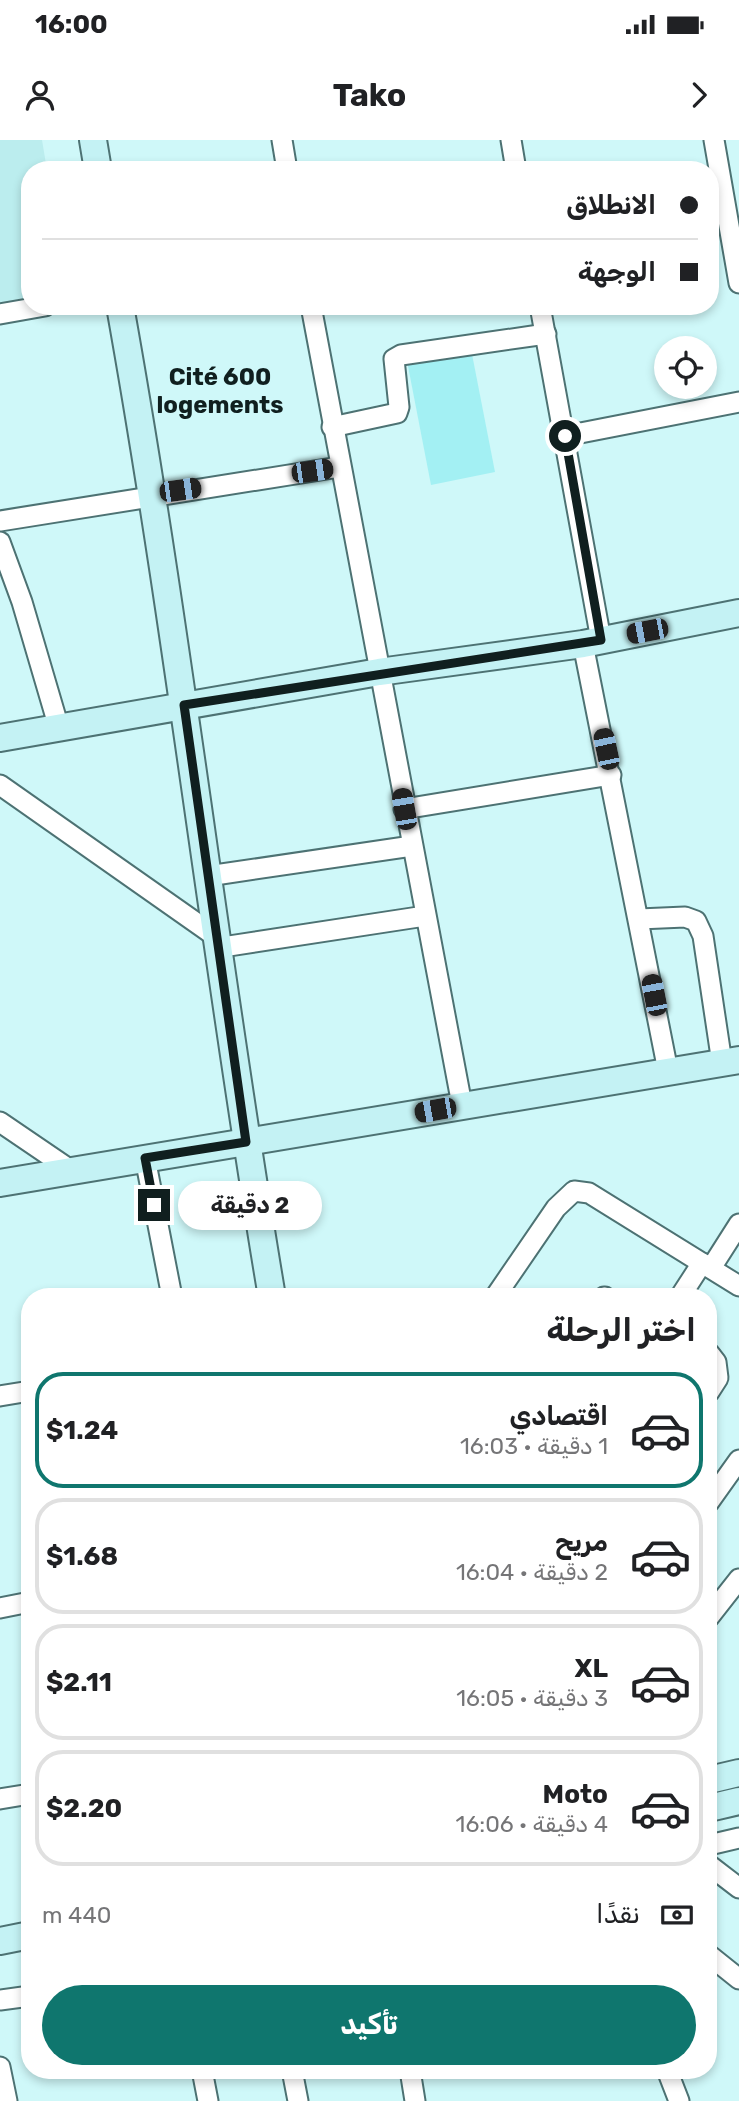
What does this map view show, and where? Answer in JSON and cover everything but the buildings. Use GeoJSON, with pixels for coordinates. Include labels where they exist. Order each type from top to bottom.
{"type":"FeatureCollection","features":[{"type":"Feature","properties":{"kind":"street"},"geometry":{"type":"LineString","coordinates":[[93,140],[96,161]]}},
{"type":"Feature","properties":{"kind":"street"},"geometry":{"type":"LineString","coordinates":[[282,140],[286,161]]}},
{"type":"Feature","properties":{"kind":"street"},"geometry":{"type":"LineString","coordinates":[[511,140],[514,161]]}},
{"type":"Feature","properties":{"kind":"street"},"geometry":{"type":"LineString","coordinates":[[714,140],[715,161]]}},
{"type":"Feature","properties":{"kind":"street"},"geometry":{"type":"LineString","coordinates":[[719,205],[739,283]]}},
{"type":"Feature","properties":{"kind":"street"},"geometry":{"type":"LineString","coordinates":[[0,314],[21,310]]}},
{"type":"Feature","properties":{"kind":"street"},"geometry":{"type":"LineString","coordinates":[[122,315],[154,494],[216,942],[270,1288]]}},
{"type":"Feature","properties":{"kind":"street"},"geometry":{"type":"LineString","coordinates":[[313,315],[339,467],[462,1105]]}},
{"type":"Feature","properties":{"kind":"street"},"geometry":{"type":"LineString","coordinates":[[542,315],[565,436],[611,775],[668,1072]]}},
{"type":"Feature","properties":{"kind":"street"},"geometry":{"type":"LineString","coordinates":[[332,427],[397,413],[399,407],[393,366],[394,359],[401,355],[545,334]]}},
{"type":"Feature","properties":{"kind":"street"},"geometry":{"type":"LineString","coordinates":[[565,436],[739,401]]}},
{"type":"Feature","properties":{"kind":"street"},"geometry":{"type":"LineString","coordinates":[[0,521],[154,494],[339,467]]}},
{"type":"Feature","properties":{"kind":"street"},"geometry":{"type":"LineString","coordinates":[[0,542],[22,603],[59,728]]}},
{"type":"Feature","properties":{"kind":"street"},"geometry":{"type":"LineString","coordinates":[[2,740],[184,705],[379,672],[592,642],[739,613]]}},
{"type":"Feature","properties":{"kind":"street"},"geometry":{"type":"LineString","coordinates":[[404,809],[611,775]]}},
{"type":"Feature","properties":{"kind":"street"},"geometry":{"type":"LineString","coordinates":[[0,785],[216,942],[425,916]]}},
{"type":"Feature","properties":{"kind":"street"},"geometry":{"type":"LineString","coordinates":[[208,876],[412,846]]}},
{"type":"Feature","properties":{"kind":"street"},"geometry":{"type":"LineString","coordinates":[[0,1183],[731,1061],[703,936],[696,921],[685,916],[639,919]]}},
{"type":"Feature","properties":{"kind":"street"},"geometry":{"type":"LineString","coordinates":[[0,1122],[72,1171]]}},
{"type":"Feature","properties":{"kind":"street"},"geometry":{"type":"LineString","coordinates":[[145,1158],[170,1288]]}},
{"type":"Feature","properties":{"kind":"street"},"geometry":{"type":"LineString","coordinates":[[501,1288],[550,1217],[574,1191],[589,1193],[739,1286]]}},
{"type":"Feature","properties":{"kind":"street"},"geometry":{"type":"LineString","coordinates":[[688,1288],[739,1224]]}},
{"type":"Feature","properties":{"kind":"street"},"geometry":{"type":"LineString","coordinates":[[0,1396],[21,1392]]}},
{"type":"Feature","properties":{"kind":"street"},"geometry":{"type":"LineString","coordinates":[[717,1492],[737,1468]]}},
{"type":"Feature","properties":{"kind":"street"},"geometry":{"type":"LineString","coordinates":[[717,1607],[739,1579]]}},
{"type":"Feature","properties":{"kind":"street"},"geometry":{"type":"LineString","coordinates":[[0,1608],[21,1604]]}},
{"type":"Feature","properties":{"kind":"street"},"geometry":{"type":"LineString","coordinates":[[717,1778],[739,1773]]}},
{"type":"Feature","properties":{"kind":"street"},"geometry":{"type":"LineString","coordinates":[[0,1799],[21,1796]]}},
{"type":"Feature","properties":{"kind":"street"},"geometry":{"type":"LineString","coordinates":[[717,1806],[739,1801]]}},
{"type":"Feature","properties":{"kind":"street"},"geometry":{"type":"LineString","coordinates":[[717,1843],[739,1838]]}},
{"type":"Feature","properties":{"kind":"street"},"geometry":{"type":"LineString","coordinates":[[717,1871],[739,1888]]}},
{"type":"Feature","properties":{"kind":"street"},"geometry":{"type":"LineString","coordinates":[[0,1941],[21,1937]]}},
{"type":"Feature","properties":{"kind":"street"},"geometry":{"type":"LineString","coordinates":[[0,1958],[21,1954]]}},
{"type":"Feature","properties":{"kind":"street"},"geometry":{"type":"LineString","coordinates":[[717,1961],[739,1979]]}},
{"type":"Feature","properties":{"kind":"street"},"geometry":{"type":"LineString","coordinates":[[0,2000],[21,1997]]}},
{"type":"Feature","properties":{"kind":"street"},"geometry":{"type":"LineString","coordinates":[[0,2067],[7,2101]]}},
{"type":"Feature","properties":{"kind":"street"},"geometry":{"type":"LineString","coordinates":[[204,2079],[208,2101]]}},
{"type":"Feature","properties":{"kind":"street"},"geometry":{"type":"LineString","coordinates":[[294,2079],[298,2101]]}},
{"type":"Feature","properties":{"kind":"street"},"geometry":{"type":"LineString","coordinates":[[411,2079],[415,2101]]}},
{"type":"Feature","properties":{"kind":"street"},"geometry":{"type":"LineString","coordinates":[[670,2079],[679,2101]]}},
{"type":"Feature","properties":{"kind":"shaded area"},"geometry":{"type":"Polygon","coordinates":[[[0,140],[42,140],[46,161],[21,161],[21,302],[0,305],[0,140]]]}},
{"type":"Feature","properties":{"kind":"shaded area"},"geometry":{"type":"Polygon","coordinates":[[[471,349],[495,472],[431,485],[407,361],[471,349]]]}},
{"type":"Feature","properties":{"kind":"district","name":"Cité 600 logements"},"geometry":{"type":"Point","coordinates":[220,391]}},
{"type":"Feature","properties":{"kind":"route"},"geometry":{"type":"LineString","coordinates":[[154,1205],[145,1158],[246,1142],[216,948],[184,705],[379,672],[601,640],[565,436]]}}]}
